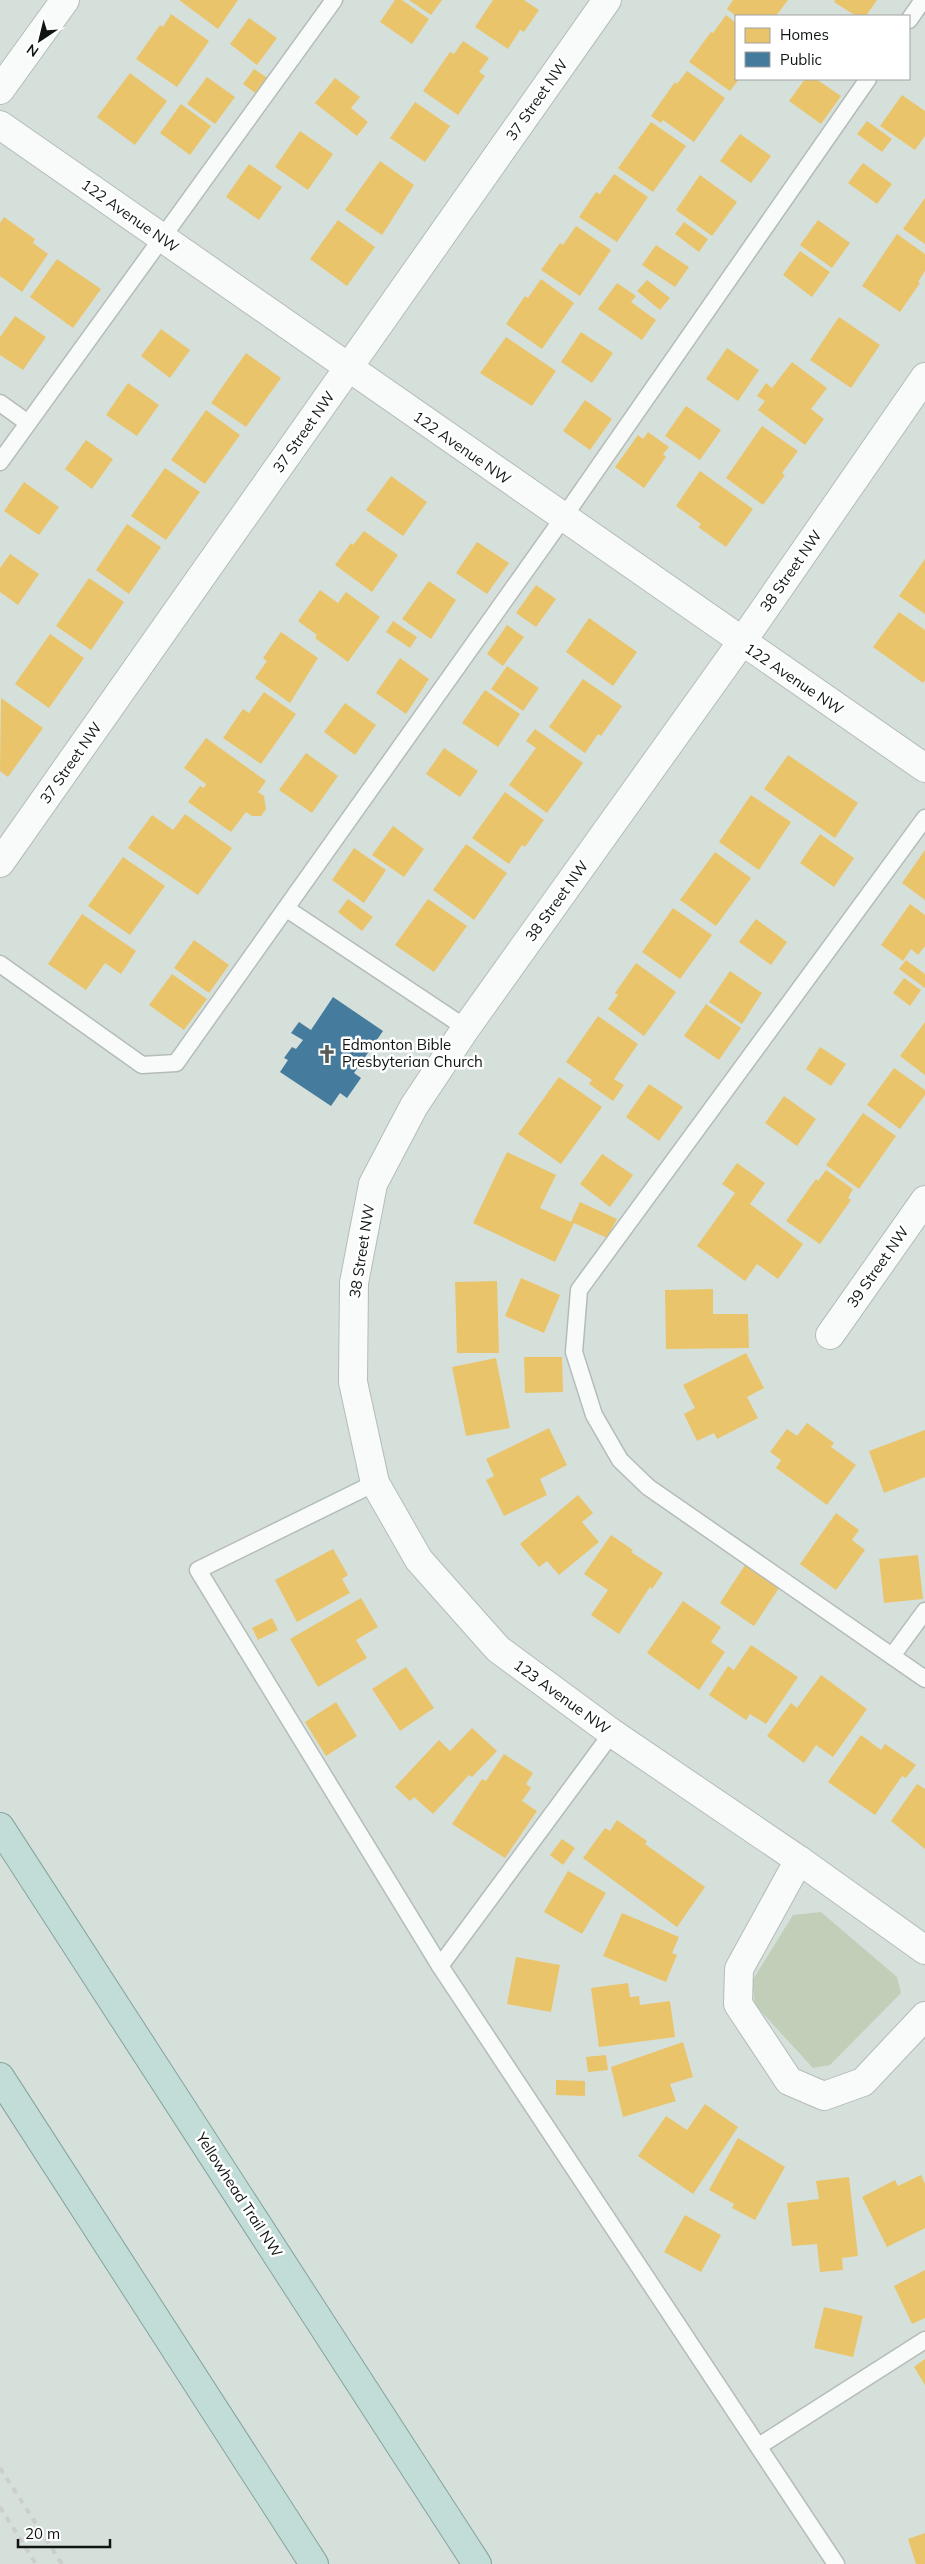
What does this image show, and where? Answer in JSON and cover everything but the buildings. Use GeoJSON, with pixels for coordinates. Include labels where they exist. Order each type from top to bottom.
{"type":"FeatureCollection","features":[{"type":"Feature","properties":{"kind":"highway","name":"Yellowhead Trail NW"},"geometry":{"type":"LineString","coordinates":[[0,1827],[477,2564]]}},
{"type":"Feature","properties":{"kind":"highway"},"geometry":{"type":"LineString","coordinates":[[0,2077],[314,2564]]}},
{"type":"Feature","properties":{"kind":"street"},"geometry":{"type":"LineString","coordinates":[[0,90],[65,0]]}},
{"type":"Feature","properties":{"kind":"street","name":"37 Street NW"},"geometry":{"type":"LineString","coordinates":[[0,863],[607,0]]}},
{"type":"Feature","properties":{"kind":"street","name":"122 Avenue NW"},"geometry":{"type":"LineString","coordinates":[[0,125],[741,643],[925,768]]}},
{"type":"Feature","properties":{"kind":"street","name":"38 Street NW"},"geometry":{"type":"LineString","coordinates":[[375,1483],[353,1382],[354,1283],[373,1184],[414,1106],[466,1028],[741,643],[925,377]]}},
{"type":"Feature","properties":{"kind":"street","name":"39 Street NW"},"geometry":{"type":"LineString","coordinates":[[830,1335],[925,1200]]}},
{"type":"Feature","properties":{"kind":"street","name":"123 Avenue NW"},"geometry":{"type":"LineString","coordinates":[[375,1483],[418,1560],[498,1649],[612,1733],[800,1860],[925,1950]]}},
{"type":"Feature","properties":{"kind":"street"},"geometry":{"type":"LineString","coordinates":[[800,1860],[739,1969],[738,2004],[789,2081],[824,2096],[863,2082],[925,2016]]}},
{"type":"Feature","properties":{"kind":"lane"},"geometry":{"type":"LineString","coordinates":[[0,462],[334,0]]}},
{"type":"Feature","properties":{"kind":"lane"},"geometry":{"type":"LineString","coordinates":[[910,19],[923,0]]}},
{"type":"Feature","properties":{"kind":"lane"},"geometry":{"type":"LineString","coordinates":[[0,964],[142,1065],[176,1063],[288,909],[563,518],[867,80]]}},
{"type":"Feature","properties":{"kind":"lane"},"geometry":{"type":"LineString","coordinates":[[0,403],[28,423]]}},
{"type":"Feature","properties":{"kind":"lane"},"geometry":{"type":"LineString","coordinates":[[925,818],[579,1290],[574,1352],[594,1415],[620,1460],[648,1487],[925,1679]]}},
{"type":"Feature","properties":{"kind":"lane"},"geometry":{"type":"LineString","coordinates":[[288,909],[466,1028]]}},
{"type":"Feature","properties":{"kind":"lane"},"geometry":{"type":"LineString","coordinates":[[375,1483],[198,1570],[440,1966],[760,2446],[836,2564]]}},
{"type":"Feature","properties":{"kind":"lane"},"geometry":{"type":"LineString","coordinates":[[892,1656],[925,1611]]}},
{"type":"Feature","properties":{"kind":"lane"},"geometry":{"type":"LineString","coordinates":[[440,1966],[612,1733]]}},
{"type":"Feature","properties":{"kind":"lane"},"geometry":{"type":"LineString","coordinates":[[760,2446],[925,2340]]}},
{"type":"Feature","properties":{"kind":"green space"},"geometry":{"type":"Polygon","coordinates":[[[821,1912],[897,1977],[901,1993],[830,2065],[813,2068],[755,2005],[752,1981],[793,1915],[821,1912]]]}},
{"type":"Feature","properties":{"kind":"railway"},"geometry":{"type":"LineString","coordinates":[[0,2468],[62,2564]]}},
{"type":"Feature","properties":{"kind":"railway"},"geometry":{"type":"LineString","coordinates":[[0,2507],[36,2564]]}},
{"type":"Feature","properties":{"kind":"place","name":"Edmonton Bible Presbyterian Church"},"geometry":{"type":"Point","coordinates":[327,1054]}}]}
